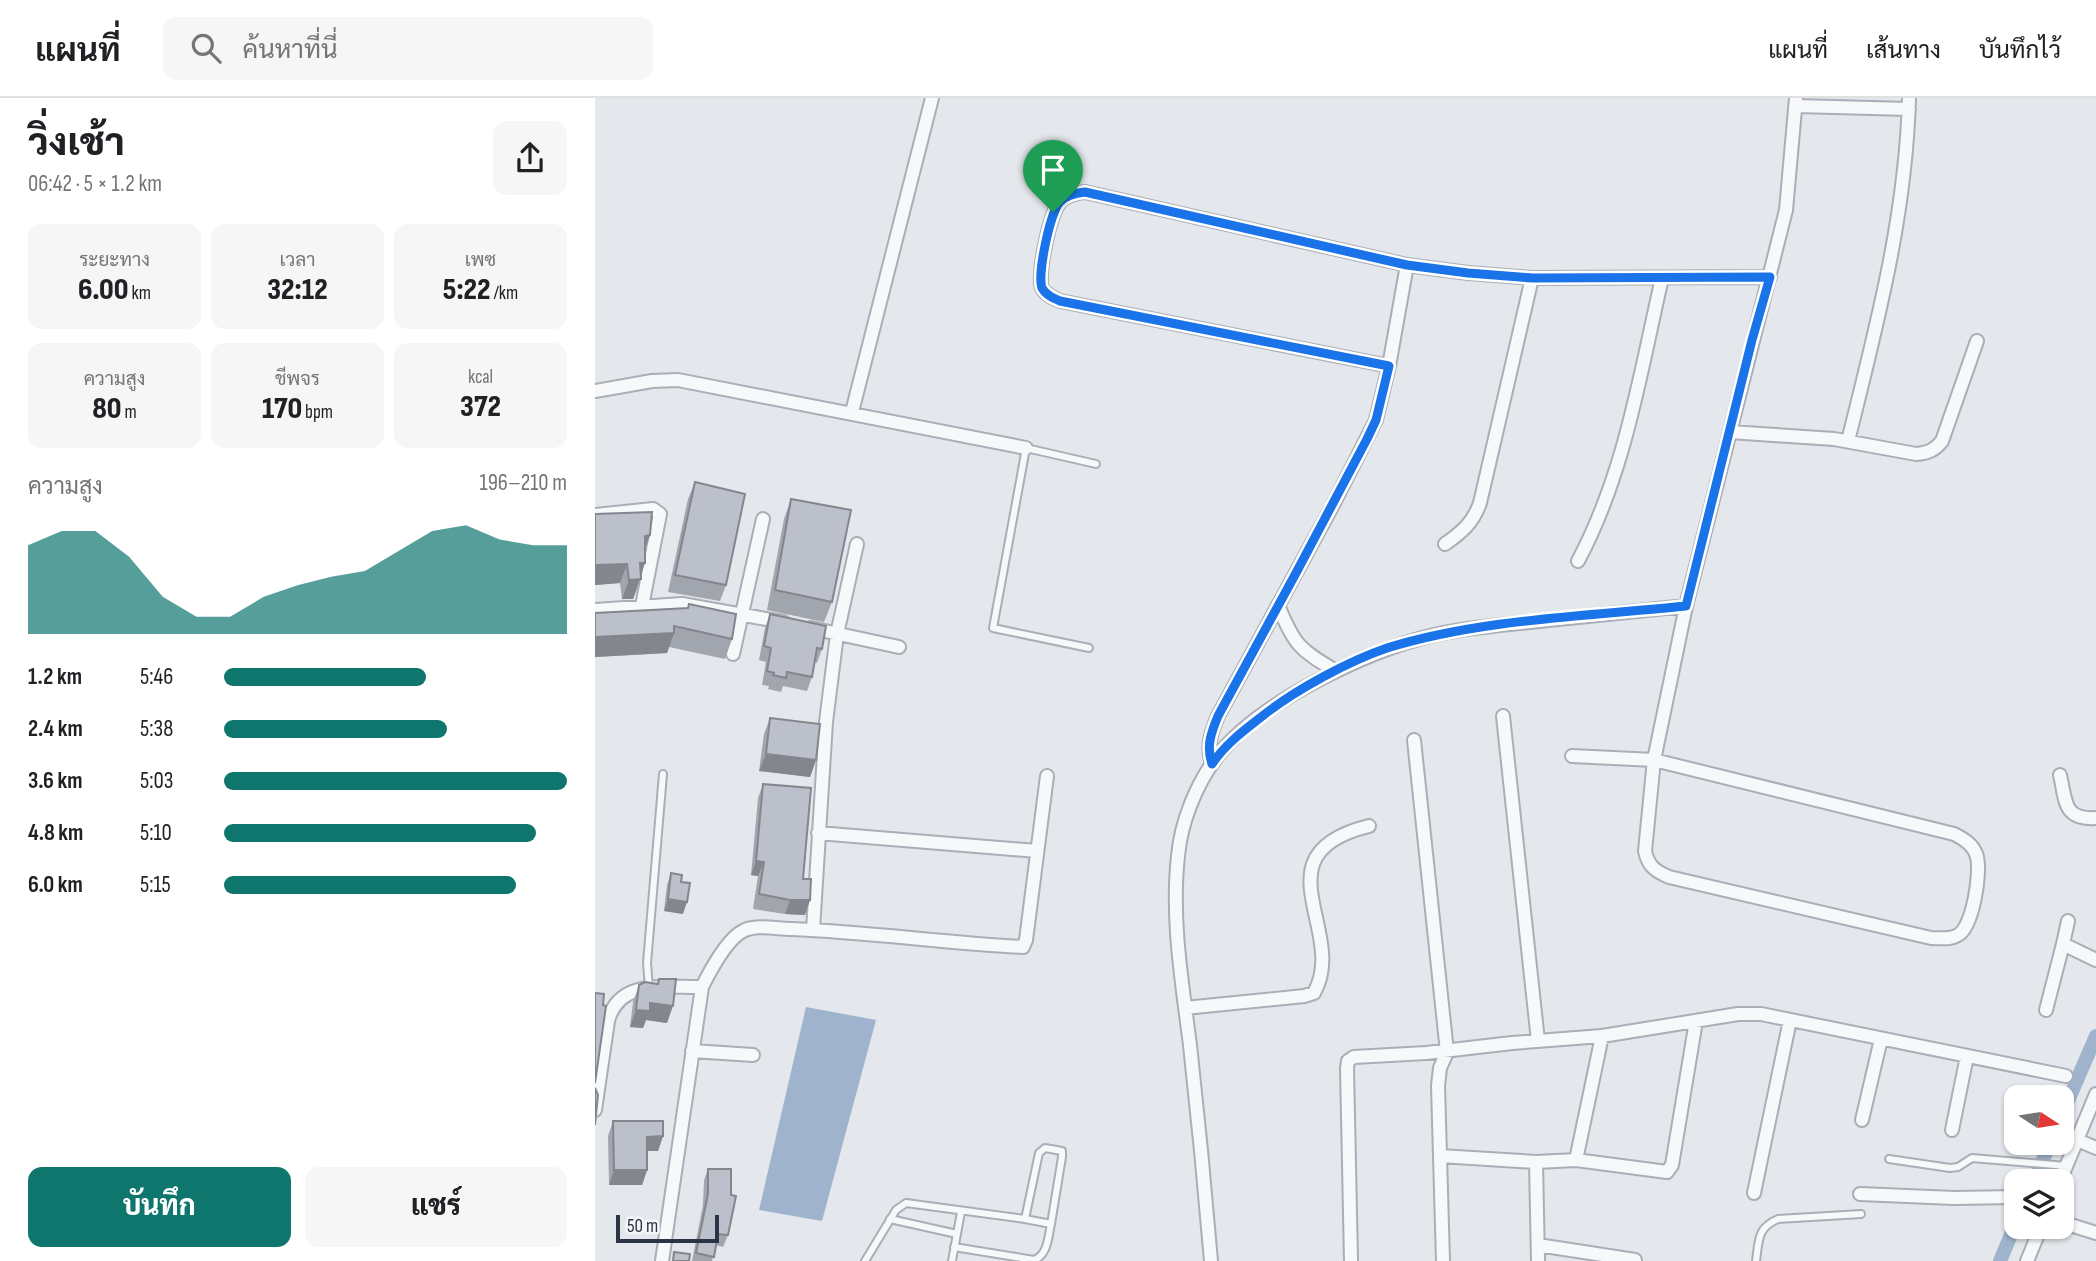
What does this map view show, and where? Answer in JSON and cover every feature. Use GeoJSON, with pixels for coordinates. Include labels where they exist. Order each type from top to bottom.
{"type":"FeatureCollection","features":[{"type":"Feature","properties":{"kind":"street"},"geometry":{"type":"LineString","coordinates":[[852,412],[932,98]]}},
{"type":"Feature","properties":{"kind":"street"},"geometry":{"type":"LineString","coordinates":[[1572,757],[1654,760],[1954,834],[1968,841],[1977,856],[1977,881],[1971,918],[1961,934],[1951,939],[1931,938],[1669,877],[1655,871],[1647,861],[1644,851],[1654,760],[1686,606],[1786,210],[1796,102],[1909,104],[1900,209],[1888,278],[1848,441]]}},
{"type":"Feature","properties":{"kind":"street"},"geometry":{"type":"LineString","coordinates":[[1389,366],[1060,301],[1048,296],[1042,287],[1041,273],[1053,212],[1060,201],[1072,194],[1085,192],[1407,265],[1532,278],[1770,277]]}},
{"type":"Feature","properties":{"kind":"street"},"geometry":{"type":"LineString","coordinates":[[1212,764],[1208,753],[1210,734],[1218,716],[1376,420],[1389,366],[1407,265]]}},
{"type":"Feature","properties":{"kind":"street"},"geometry":{"type":"LineString","coordinates":[[1445,544],[1467,528],[1480,503],[1532,278]]}},
{"type":"Feature","properties":{"kind":"street"},"geometry":{"type":"LineString","coordinates":[[1578,561],[1597,525],[1615,474],[1662,278]]}},
{"type":"Feature","properties":{"kind":"street"},"geometry":{"type":"LineString","coordinates":[[1730,432],[1848,441],[1916,454],[1936,448],[1945,431],[1977,341]]}},
{"type":"Feature","properties":{"kind":"street"},"geometry":{"type":"LineString","coordinates":[[595,391],[652,381],[678,380],[1026,448]]}},
{"type":"Feature","properties":{"kind":"street"},"geometry":{"type":"LineString","coordinates":[[595,515],[653,509],[660,514],[642,606]]}},
{"type":"Feature","properties":{"kind":"street"},"geometry":{"type":"LineString","coordinates":[[733,654],[763,519]]}},
{"type":"Feature","properties":{"kind":"street"},"geometry":{"type":"LineString","coordinates":[[813,930],[826,722],[837,634],[857,544]]}},
{"type":"Feature","properties":{"kind":"street"},"geometry":{"type":"LineString","coordinates":[[595,610],[682,604],[899,647]]}},
{"type":"Feature","properties":{"kind":"street"},"geometry":{"type":"LineString","coordinates":[[1278,605],[1296,643],[1306,653],[1336,671]]}},
{"type":"Feature","properties":{"kind":"street"},"geometry":{"type":"LineString","coordinates":[[1211,1261],[1199,1122],[1182,995],[1175,913],[1178,854],[1186,818],[1200,782],[1212,764],[1237,736],[1284,699],[1384,649],[1436,635],[1492,626],[1686,606]]}},
{"type":"Feature","properties":{"kind":"street"},"geometry":{"type":"LineString","coordinates":[[1503,716],[1538,1041]]}},
{"type":"Feature","properties":{"kind":"street"},"geometry":{"type":"LineString","coordinates":[[1414,740],[1447,1052],[1440,1068],[1438,1086],[1443,1261]]}},
{"type":"Feature","properties":{"kind":"street"},"geometry":{"type":"LineString","coordinates":[[2060,775],[2069,812],[2075,817],[2096,818]]}},
{"type":"Feature","properties":{"kind":"street"},"geometry":{"type":"LineString","coordinates":[[663,1261],[702,987],[733,939],[744,930],[754,928],[813,930],[1023,947],[1047,776]]}},
{"type":"Feature","properties":{"kind":"street"},"geometry":{"type":"LineString","coordinates":[[1185,1008],[1314,993],[1320,982],[1322,964],[1313,902],[1311,869],[1314,857],[1338,837],[1369,826]]}},
{"type":"Feature","properties":{"kind":"street"},"geometry":{"type":"LineString","coordinates":[[818,833],[1037,851]]}},
{"type":"Feature","properties":{"kind":"street"},"geometry":{"type":"LineString","coordinates":[[2046,1010],[2068,921]]}},
{"type":"Feature","properties":{"kind":"street"},"geometry":{"type":"LineString","coordinates":[[2063,944],[2096,960]]}},
{"type":"Feature","properties":{"kind":"street"},"geometry":{"type":"LineString","coordinates":[[595,1110],[607,1006],[631,991],[702,987]]}},
{"type":"Feature","properties":{"kind":"street"},"geometry":{"type":"LineString","coordinates":[[1352,1261],[1348,1061],[1359,1055],[1447,1052],[1458,1048],[1602,1037],[1738,1014],[1761,1014],[2066,1076]]}},
{"type":"Feature","properties":{"kind":"street"},"geometry":{"type":"LineString","coordinates":[[1754,1193],[1790,1020]]}},
{"type":"Feature","properties":{"kind":"street"},"geometry":{"type":"LineString","coordinates":[[1440,1156],[1536,1162],[1576,1160],[1667,1172],[1672,1165],[1696,1021]]}},
{"type":"Feature","properties":{"kind":"street"},"geometry":{"type":"LineString","coordinates":[[1576,1160],[1602,1037]]}},
{"type":"Feature","properties":{"kind":"street"},"geometry":{"type":"LineString","coordinates":[[1862,1120],[1881,1039]]}},
{"type":"Feature","properties":{"kind":"street"},"geometry":{"type":"LineString","coordinates":[[692,1051],[753,1055]]}},
{"type":"Feature","properties":{"kind":"street"},"geometry":{"type":"LineString","coordinates":[[1952,1130],[1967,1056]]}},
{"type":"Feature","properties":{"kind":"street"},"geometry":{"type":"LineString","coordinates":[[2065,1169],[2077,1140],[2091,1122],[2096,1094]]}},
{"type":"Feature","properties":{"kind":"street"},"geometry":{"type":"LineString","coordinates":[[2077,1140],[2096,1148]]}},
{"type":"Feature","properties":{"kind":"street"},"geometry":{"type":"LineString","coordinates":[[1536,1162],[1538,1261]]}},
{"type":"Feature","properties":{"kind":"street"},"geometry":{"type":"LineString","coordinates":[[1860,1194],[2004,1197]]}},
{"type":"Feature","properties":{"kind":"street"},"geometry":{"type":"LineString","coordinates":[[2074,1226],[2096,1233]]}},
{"type":"Feature","properties":{"kind":"street"},"geometry":{"type":"LineString","coordinates":[[2027,1261],[2036,1239]]}},
{"type":"Feature","properties":{"kind":"street"},"geometry":{"type":"LineString","coordinates":[[1538,1245],[1635,1260]]}},
{"type":"Feature","properties":{"kind":"lane"},"geometry":{"type":"LineString","coordinates":[[1089,648],[993,628],[1026,448],[1096,464]]}},
{"type":"Feature","properties":{"kind":"lane"},"geometry":{"type":"LineString","coordinates":[[649,988],[647,962],[663,775]]}},
{"type":"Feature","properties":{"kind":"lane"},"geometry":{"type":"LineString","coordinates":[[954,1247],[1034,1260],[1044,1254],[1062,1151],[1045,1148],[1039,1153],[1025,1219]]}},
{"type":"Feature","properties":{"kind":"lane"},"geometry":{"type":"LineString","coordinates":[[1889,1159],[1950,1168],[1972,1158],[2066,1166]]}},
{"type":"Feature","properties":{"kind":"lane"},"geometry":{"type":"LineString","coordinates":[[865,1261],[895,1210],[906,1203],[1051,1224]]}},
{"type":"Feature","properties":{"kind":"lane"},"geometry":{"type":"LineString","coordinates":[[952,1261],[961,1212]]}},
{"type":"Feature","properties":{"kind":"lane"},"geometry":{"type":"LineString","coordinates":[[1756,1261],[1761,1232],[1766,1224],[1778,1219],[1861,1214]]}},
{"type":"Feature","properties":{"kind":"lane"},"geometry":{"type":"LineString","coordinates":[[890,1219],[957,1234]]}},
{"type":"Feature","properties":{"kind":"water"},"geometry":{"type":"Polygon","coordinates":[[[806,1007],[876,1020],[822,1221],[759,1210],[806,1007]]]}},
{"type":"Feature","properties":{"kind":"building"},"geometry":{"type":"Polygon","coordinates":[[[695,482],[745,494],[726,585],[675,575],[695,482]]]}},
{"type":"Feature","properties":{"kind":"building"},"geometry":{"type":"Polygon","coordinates":[[[791,499],[851,510],[832,602],[775,590],[791,499]]]}},
{"type":"Feature","properties":{"kind":"building"},"geometry":{"type":"Polygon","coordinates":[[[652,512],[650,535],[645,536],[645,563],[640,563],[641,579],[629,580],[627,564],[595,565],[595,514],[652,512]]]}},
{"type":"Feature","properties":{"kind":"building"},"geometry":{"type":"Polygon","coordinates":[[[689,604],[736,614],[732,639],[674,626],[674,633],[595,637],[595,613],[688,608],[689,604]]]}},
{"type":"Feature","properties":{"kind":"building"},"geometry":{"type":"Polygon","coordinates":[[[770,614],[826,626],[822,649],[817,648],[812,677],[787,672],[786,678],[767,671],[771,648],[764,646],[770,614]]]}},
{"type":"Feature","properties":{"kind":"building"},"geometry":{"type":"Polygon","coordinates":[[[770,718],[820,724],[816,760],[766,754],[770,718]]]}},
{"type":"Feature","properties":{"kind":"building"},"geometry":{"type":"Polygon","coordinates":[[[763,784],[811,788],[803,879],[811,879],[810,900],[790,900],[759,894],[764,862],[756,861],[763,784]]]}},
{"type":"Feature","properties":{"kind":"building"},"geometry":{"type":"Polygon","coordinates":[[[671,873],[682,875],[681,882],[690,883],[687,902],[668,899],[671,873]]]}},
{"type":"Feature","properties":{"kind":"building"},"geometry":{"type":"Polygon","coordinates":[[[659,979],[676,979],[673,1006],[650,1003],[650,1011],[636,1010],[639,985],[645,982],[658,984],[659,979]]]}},
{"type":"Feature","properties":{"kind":"building"},"geometry":{"type":"Polygon","coordinates":[[[595,993],[604,994],[603,1005],[606,1006],[595,1083],[595,993]]]}},
{"type":"Feature","properties":{"kind":"building"},"geometry":{"type":"Polygon","coordinates":[[[595,1088],[598,1095],[595,1125],[595,1088]]]}},
{"type":"Feature","properties":{"kind":"building"},"geometry":{"type":"Polygon","coordinates":[[[613,1121],[663,1121],[663,1136],[647,1137],[647,1170],[614,1170],[613,1121]]]}},
{"type":"Feature","properties":{"kind":"building"},"geometry":{"type":"Polygon","coordinates":[[[708,1169],[731,1169],[731,1195],[736,1196],[728,1235],[718,1234],[714,1257],[696,1253],[708,1194],[708,1169]]]}},
{"type":"Feature","properties":{"kind":"building"},"geometry":{"type":"Polygon","coordinates":[[[674,1252],[690,1254],[689,1261],[673,1261],[674,1252]]]}},
{"type":"Feature","properties":{"kind":"waterway"},"geometry":{"type":"LineString","coordinates":[[2074,1087],[2096,1036]]}},
{"type":"Feature","properties":{"kind":"waterway"},"geometry":{"type":"LineString","coordinates":[[2039,1169],[2045,1155]]}},
{"type":"Feature","properties":{"kind":"waterway"},"geometry":{"type":"LineString","coordinates":[[2000,1261],[2009,1239]]}},
{"type":"Feature","properties":{"kind":"route"},"geometry":{"type":"LineString","coordinates":[[1085,192],[1407,265],[1468,273],[1532,278],[1770,277],[1686,606],[1492,626],[1436,635],[1384,649],[1284,699],[1237,736],[1212,764],[1208,753],[1210,734],[1218,716],[1367,439],[1376,420],[1389,366],[1060,301],[1048,296],[1042,287],[1041,273],[1053,212],[1060,201],[1072,194],[1085,192]]}}]}
